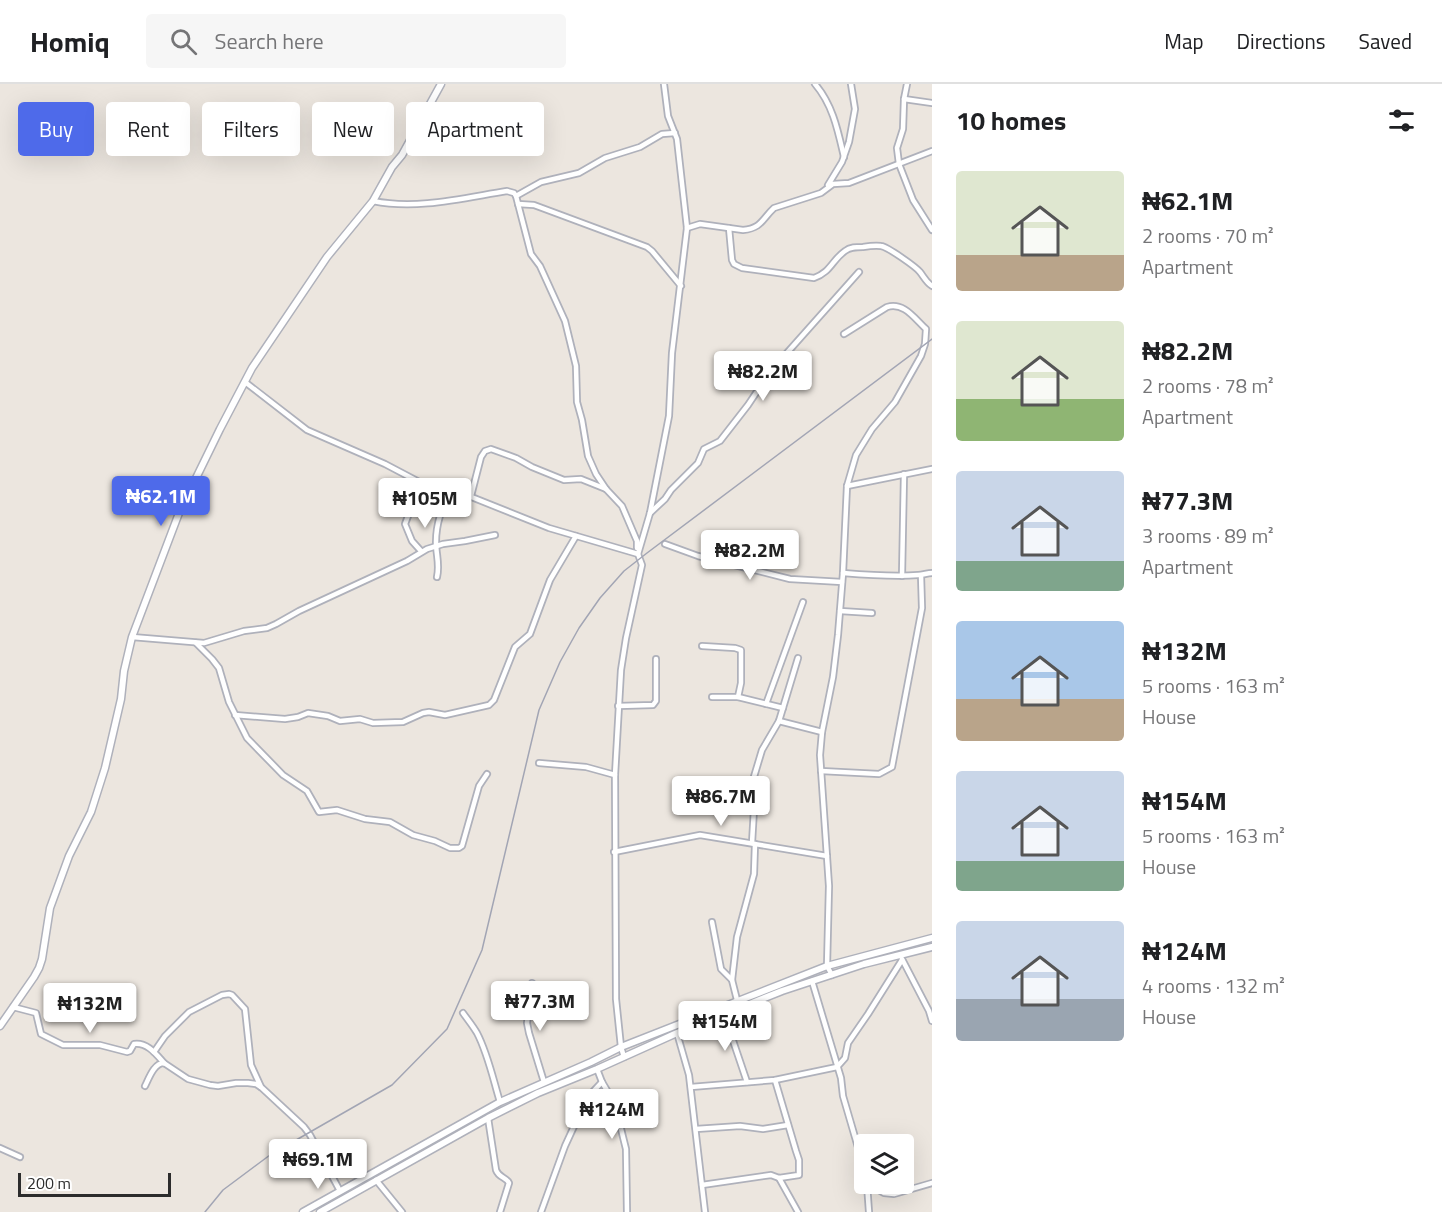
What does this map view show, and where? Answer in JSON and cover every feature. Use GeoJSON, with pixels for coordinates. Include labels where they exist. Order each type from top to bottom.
{"type":"FeatureCollection","features":[{"type":"Feature","properties":{"kind":"main road"},"geometry":{"type":"LineString","coordinates":[[0,1026],[39,969],[50,908],[69,856],[91,812],[105,768],[132,637],[179,513],[220,429],[263,351],[327,257],[373,201],[402,155],[441,84]]}},
{"type":"Feature","properties":{"kind":"main road"},"geometry":{"type":"LineString","coordinates":[[303,1212],[500,1102],[621,1047],[827,966],[932,938]]}},
{"type":"Feature","properties":{"kind":"main road"},"geometry":{"type":"LineString","coordinates":[[320,1212],[488,1118],[538,1093],[782,991],[864,964],[901,957],[932,946]]}},
{"type":"Feature","properties":{"kind":"street"},"geometry":{"type":"LineString","coordinates":[[637,553],[650,513],[669,416],[672,353],[687,228],[677,140],[669,116],[664,84]]}},
{"type":"Feature","properties":{"kind":"street"},"geometry":{"type":"LineString","coordinates":[[815,84],[827,98],[837,126],[844,157]]}},
{"type":"Feature","properties":{"kind":"street"},"geometry":{"type":"LineString","coordinates":[[825,190],[844,157],[849,142],[855,109],[851,84]]}},
{"type":"Feature","properties":{"kind":"street"},"geometry":{"type":"LineString","coordinates":[[907,84],[903,129],[897,148],[899,164],[913,200],[932,230]]}},
{"type":"Feature","properties":{"kind":"street"},"geometry":{"type":"LineString","coordinates":[[904,99],[932,103]]}},
{"type":"Feature","properties":{"kind":"street"},"geometry":{"type":"LineString","coordinates":[[516,196],[541,182],[579,173],[604,158],[640,147],[666,133],[675,133]]}},
{"type":"Feature","properties":{"kind":"street"},"geometry":{"type":"LineString","coordinates":[[687,228],[699,224],[743,230],[757,227],[774,208],[821,194],[833,184],[849,183],[932,152]]}},
{"type":"Feature","properties":{"kind":"street"},"geometry":{"type":"LineString","coordinates":[[373,201],[418,205],[507,191],[514,193],[531,254],[540,266],[565,321],[576,366],[577,402],[585,447],[596,474],[624,510],[637,544],[637,553],[642,565],[621,670],[615,775],[616,999],[624,1057]]}},
{"type":"Feature","properties":{"kind":"street"},"geometry":{"type":"LineString","coordinates":[[518,204],[534,205],[647,247],[681,286]]}},
{"type":"Feature","properties":{"kind":"street"},"geometry":{"type":"LineString","coordinates":[[729,228],[732,260],[734,264],[742,268],[814,278],[822,275],[847,249],[879,245],[891,250],[915,267],[932,286]]}},
{"type":"Feature","properties":{"kind":"street"},"geometry":{"type":"LineString","coordinates":[[650,513],[698,463],[704,449],[720,441],[776,365],[859,272]]}},
{"type":"Feature","properties":{"kind":"street"},"geometry":{"type":"LineString","coordinates":[[832,975],[827,966],[829,886],[820,755],[822,732],[833,677],[840,611],[847,486],[856,455],[872,429],[895,402],[926,344],[926,329],[904,307],[894,305],[844,334]]}},
{"type":"Feature","properties":{"kind":"street"},"geometry":{"type":"LineString","coordinates":[[245,382],[306,430],[385,464],[423,484],[471,496],[549,528],[637,553]]}},
{"type":"Feature","properties":{"kind":"street"},"geometry":{"type":"LineString","coordinates":[[471,496],[481,457],[491,449],[564,480],[580,479],[606,489]]}},
{"type":"Feature","properties":{"kind":"street"},"geometry":{"type":"LineString","coordinates":[[847,486],[932,469]]}},
{"type":"Feature","properties":{"kind":"street"},"geometry":{"type":"LineString","coordinates":[[902,576],[904,474]]}},
{"type":"Feature","properties":{"kind":"street"},"geometry":{"type":"LineString","coordinates":[[421,551],[412,541],[405,524],[423,484]]}},
{"type":"Feature","properties":{"kind":"street"},"geometry":{"type":"LineString","coordinates":[[437,577],[438,517],[450,490]]}},
{"type":"Feature","properties":{"kind":"street"},"geometry":{"type":"LineString","coordinates":[[132,637],[196,643],[211,642],[244,631],[267,628],[407,561],[421,551],[495,535]]}},
{"type":"Feature","properties":{"kind":"street"},"geometry":{"type":"LineString","coordinates":[[235,715],[285,719],[308,713],[328,716],[340,721],[360,719],[373,723],[403,722],[423,713],[445,715],[489,705],[494,700],[516,645],[530,634],[550,579],[576,536]]}},
{"type":"Feature","properties":{"kind":"street"},"geometry":{"type":"LineString","coordinates":[[665,544],[698,556],[789,579],[842,582]]}},
{"type":"Feature","properties":{"kind":"street"},"geometry":{"type":"LineString","coordinates":[[843,573],[902,576],[932,573]]}},
{"type":"Feature","properties":{"kind":"street"},"geometry":{"type":"LineString","coordinates":[[821,771],[879,774],[892,767],[922,608],[921,575]]}},
{"type":"Feature","properties":{"kind":"street"},"geometry":{"type":"LineString","coordinates":[[766,704],[803,602]]}},
{"type":"Feature","properties":{"kind":"street"},"geometry":{"type":"LineString","coordinates":[[840,611],[872,613]]}},
{"type":"Feature","properties":{"kind":"street"},"geometry":{"type":"LineString","coordinates":[[196,643],[219,668],[229,702],[252,744],[283,775],[312,796],[319,812],[337,810],[365,819],[390,822],[413,835],[450,848],[459,848],[462,846],[479,786],[487,774]]}},
{"type":"Feature","properties":{"kind":"street"},"geometry":{"type":"LineString","coordinates":[[702,646],[741,650],[741,683],[738,697]]}},
{"type":"Feature","properties":{"kind":"street"},"geometry":{"type":"LineString","coordinates":[[737,1000],[732,980],[739,930],[755,868],[754,809],[750,790],[762,750],[779,721],[798,658]]}},
{"type":"Feature","properties":{"kind":"street"},"geometry":{"type":"LineString","coordinates":[[618,706],[653,705],[656,701],[656,659]]}},
{"type":"Feature","properties":{"kind":"street"},"geometry":{"type":"LineString","coordinates":[[712,697],[738,697],[783,708]]}},
{"type":"Feature","properties":{"kind":"street"},"geometry":{"type":"LineString","coordinates":[[779,721],[822,732]]}},
{"type":"Feature","properties":{"kind":"street"},"geometry":{"type":"LineString","coordinates":[[539,763],[586,767],[615,775]]}},
{"type":"Feature","properties":{"kind":"street"},"geometry":{"type":"LineString","coordinates":[[614,852],[700,835],[827,856]]}},
{"type":"Feature","properties":{"kind":"street"},"geometry":{"type":"LineString","coordinates":[[712,922],[721,969],[732,980]]}},
{"type":"Feature","properties":{"kind":"street"},"geometry":{"type":"LineString","coordinates":[[901,957],[932,1021]]}},
{"type":"Feature","properties":{"kind":"street"},"geometry":{"type":"LineString","coordinates":[[691,1087],[775,1080],[837,1067],[845,1058],[848,1043],[868,1014],[901,957]]}},
{"type":"Feature","properties":{"kind":"street"},"geometry":{"type":"LineString","coordinates":[[812,981],[841,1078],[843,1096],[854,1134]]}},
{"type":"Feature","properties":{"kind":"street"},"geometry":{"type":"LineString","coordinates":[[532,983],[529,1033],[544,1082]]}},
{"type":"Feature","properties":{"kind":"street"},"geometry":{"type":"LineString","coordinates":[[154,1052],[165,1036],[189,1012],[222,995],[229,994],[245,1009],[251,1065],[262,1088]]}},
{"type":"Feature","properties":{"kind":"street"},"geometry":{"type":"LineString","coordinates":[[13,1007],[36,1013],[41,1034],[63,1045],[100,1045],[127,1052],[136,1043],[140,1043],[188,1079],[218,1086],[236,1083],[256,1084],[304,1127],[340,1191]]}},
{"type":"Feature","properties":{"kind":"street"},"geometry":{"type":"LineString","coordinates":[[463,1013],[480,1040],[500,1102]]}},
{"type":"Feature","properties":{"kind":"street"},"geometry":{"type":"LineString","coordinates":[[724,1014],[747,1082]]}},
{"type":"Feature","properties":{"kind":"street"},"geometry":{"type":"LineString","coordinates":[[677,1033],[688,1068],[691,1087],[705,1212]]}},
{"type":"Feature","properties":{"kind":"street"},"geometry":{"type":"LineString","coordinates":[[145,1086],[156,1066],[164,1063]]}},
{"type":"Feature","properties":{"kind":"street"},"geometry":{"type":"LineString","coordinates":[[597,1069],[615,1104],[624,1143],[627,1212]]}},
{"type":"Feature","properties":{"kind":"street"},"geometry":{"type":"LineString","coordinates":[[702,1185],[771,1175],[779,1178],[799,1175],[799,1160],[775,1080]]}},
{"type":"Feature","properties":{"kind":"street"},"geometry":{"type":"LineString","coordinates":[[541,1212],[565,1146],[588,1098],[602,1082]]}},
{"type":"Feature","properties":{"kind":"street"},"geometry":{"type":"LineString","coordinates":[[488,1118],[496,1170],[509,1183],[501,1212]]}},
{"type":"Feature","properties":{"kind":"street"},"geometry":{"type":"LineString","coordinates":[[696,1129],[740,1126],[763,1129],[788,1125]]}},
{"type":"Feature","properties":{"kind":"street"},"geometry":{"type":"LineString","coordinates":[[0,1149],[20,1157]]}},
{"type":"Feature","properties":{"kind":"street"},"geometry":{"type":"LineString","coordinates":[[779,1178],[798,1212]]}},
{"type":"Feature","properties":{"kind":"street"},"geometry":{"type":"LineString","coordinates":[[376,1180],[402,1212]]}},
{"type":"Feature","properties":{"kind":"street"},"geometry":{"type":"LineString","coordinates":[[914,1188],[932,1183]]}},
{"type":"Feature","properties":{"kind":"street"},"geometry":{"type":"LineString","coordinates":[[868,1194],[868,1212]]}},
{"type":"Feature","properties":{"kind":"railway"},"geometry":{"type":"LineString","coordinates":[[205,1212],[223,1190],[270,1155],[392,1085],[447,1029],[482,950],[539,710],[560,662],[579,628],[600,598],[624,571],[647,553],[932,339]]}}]}
